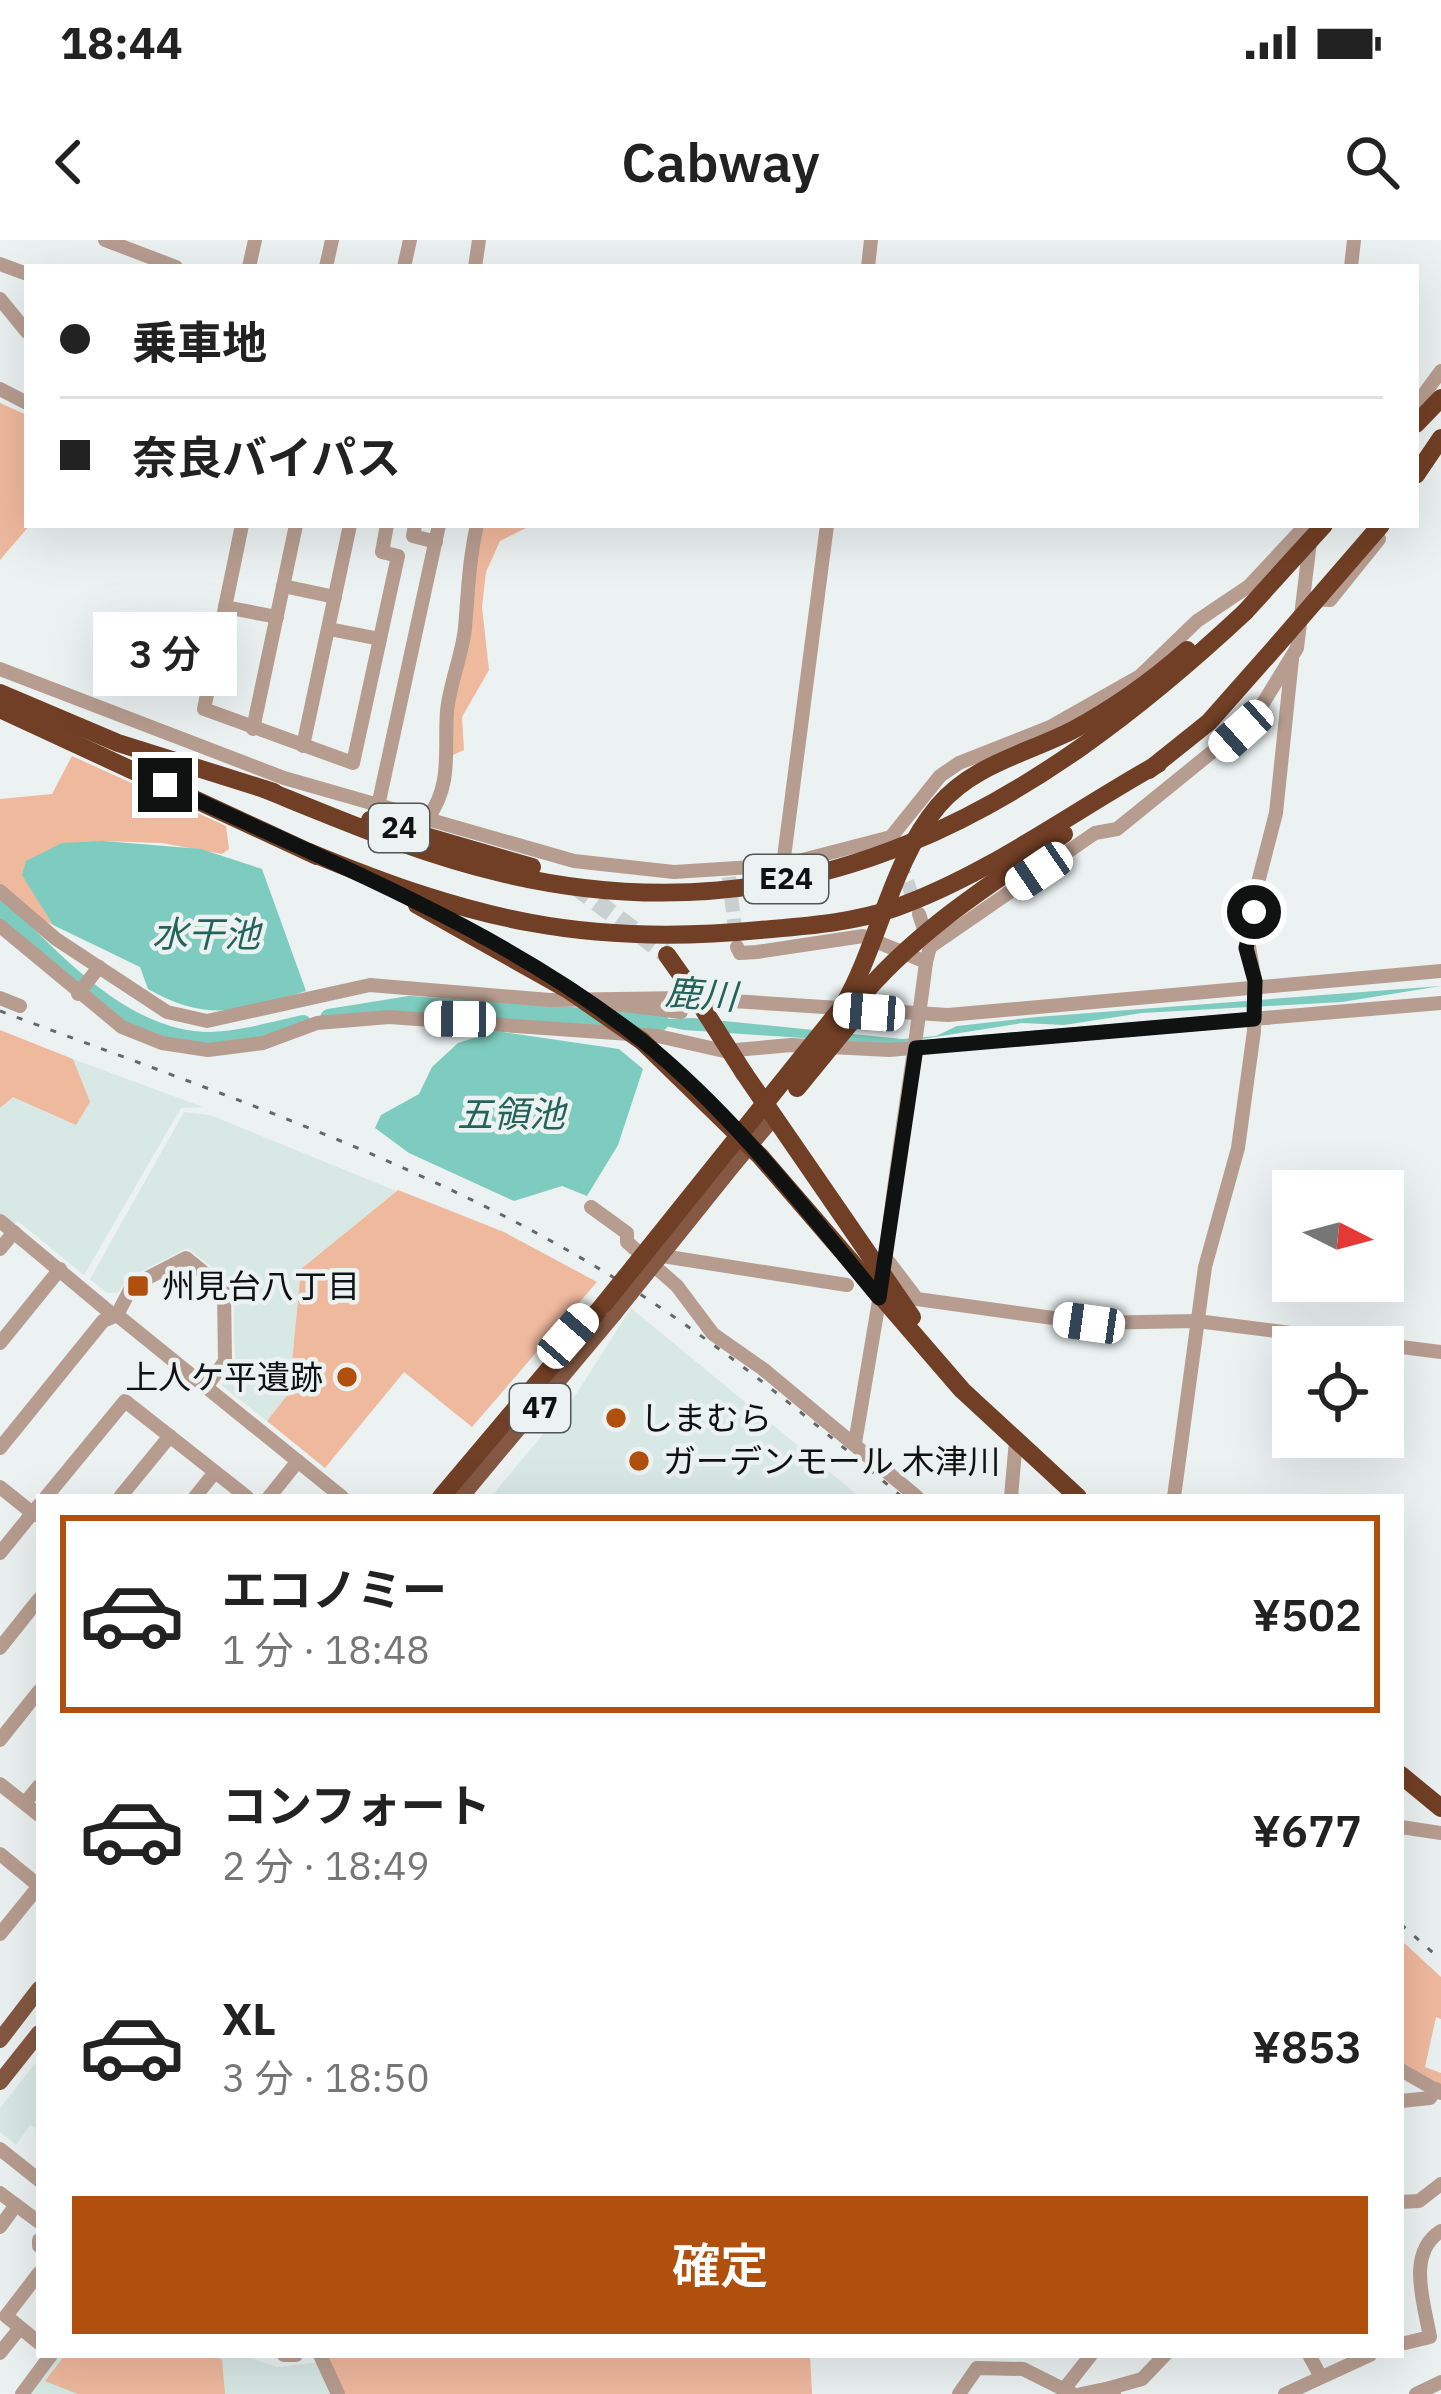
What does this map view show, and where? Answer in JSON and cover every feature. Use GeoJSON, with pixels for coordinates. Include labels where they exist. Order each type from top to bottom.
{"type":"FeatureCollection","features":[{"type":"Feature","properties":{"kind":"highway"},"geometry":{"type":"LineString","coordinates":[[1419,421],[1441,398]]}},
{"type":"Feature","properties":{"kind":"highway"},"geometry":{"type":"LineString","coordinates":[[1419,471],[1441,439]]}},
{"type":"Feature","properties":{"kind":"highway","name":"E24"},"geometry":{"type":"LineString","coordinates":[[265,789],[421,850],[528,879],[655,891],[777,881],[890,851],[1004,801],[1112,728],[1239,618],[1321,528]]}},
{"type":"Feature","properties":{"kind":"highway","name":"E24"},"geometry":{"type":"LineString","coordinates":[[309,852],[422,898],[520,924],[648,936],[789,928],[869,915],[916,899],[1158,764],[1209,722],[1382,528]]}},
{"type":"Feature","properties":{"kind":"highway"},"geometry":{"type":"LineString","coordinates":[[508,1437],[843,1006],[871,955],[910,850],[934,810],[981,770],[1120,702],[1187,650],[1239,618]]}},
{"type":"Feature","properties":{"kind":"highway","name":"24"},"geometry":{"type":"LineString","coordinates":[[0,693],[118,743],[532,867]]}},
{"type":"Feature","properties":{"kind":"highway","name":"24"},"geometry":{"type":"LineString","coordinates":[[0,710],[309,852],[480,938],[642,1040],[743,1137],[1016,1440],[1075,1494]]}},
{"type":"Feature","properties":{"kind":"highway"},"geometry":{"type":"LineString","coordinates":[[761,1098],[855,968],[897,856],[928,802],[973,763],[1044,743]]}},
{"type":"Feature","properties":{"kind":"highway"},"geometry":{"type":"LineString","coordinates":[[443,1494],[606,1307],[879,975],[946,914],[1158,764]]}},
{"type":"Feature","properties":{"kind":"highway"},"geometry":{"type":"LineString","coordinates":[[774,1117],[905,962],[1064,834]]}},
{"type":"Feature","properties":{"kind":"highway","name":"24"},"geometry":{"type":"LineString","coordinates":[[667,955],[881,1288]]}},
{"type":"Feature","properties":{"kind":"highway"},"geometry":{"type":"LineString","coordinates":[[1404,1777],[1441,1808]]}},
{"type":"Feature","properties":{"kind":"main road"},"geometry":{"type":"LineString","coordinates":[[606,1307],[743,1137],[761,1098]]}},
{"type":"Feature","properties":{"kind":"main road"},"geometry":{"type":"LineString","coordinates":[[743,1137],[774,1117]]}},
{"type":"Feature","properties":{"kind":"main road","name":"47"},"geometry":{"type":"LineString","coordinates":[[463,1494],[508,1437]]}},
{"type":"Feature","properties":{"kind":"main road"},"geometry":{"type":"LineString","coordinates":[[0,2040],[36,1993]]}},
{"type":"Feature","properties":{"kind":"main road"},"geometry":{"type":"LineString","coordinates":[[0,2082],[36,2036]]}},
{"type":"Feature","properties":{"kind":"street"},"geometry":{"type":"LineString","coordinates":[[105,240],[168,264]]}},
{"type":"Feature","properties":{"kind":"street"},"geometry":{"type":"LineString","coordinates":[[0,299],[24,328]]}},
{"type":"Feature","properties":{"kind":"street"},"geometry":{"type":"LineString","coordinates":[[1419,401],[1441,371]]}},
{"type":"Feature","properties":{"kind":"street"},"geometry":{"type":"LineString","coordinates":[[1419,484],[1441,452]]}},
{"type":"Feature","properties":{"kind":"street"},"geometry":{"type":"LineString","coordinates":[[241,528],[204,709],[353,763],[398,556],[382,551],[386,528]]}},
{"type":"Feature","properties":{"kind":"street"},"geometry":{"type":"LineString","coordinates":[[253,729],[295,528]]}},
{"type":"Feature","properties":{"kind":"street"},"geometry":{"type":"LineString","coordinates":[[303,746],[349,528]]}},
{"type":"Feature","properties":{"kind":"street"},"geometry":{"type":"LineString","coordinates":[[414,528],[412,536],[436,542]]}},
{"type":"Feature","properties":{"kind":"street"},"geometry":{"type":"LineString","coordinates":[[378,806],[438,528]]}},
{"type":"Feature","properties":{"kind":"street"},"geometry":{"type":"LineString","coordinates":[[427,819],[436,806],[449,755],[447,715],[465,631],[465,581],[476,528]]}},
{"type":"Feature","properties":{"kind":"street"},"geometry":{"type":"LineString","coordinates":[[783,865],[826,528]]}},
{"type":"Feature","properties":{"kind":"street"},"geometry":{"type":"LineString","coordinates":[[0,669],[171,739],[378,806],[574,861],[729,873],[783,865],[891,837],[940,776],[959,763],[1050,727],[1151,668],[1197,620],[1249,586],[1305,528]]}},
{"type":"Feature","properties":{"kind":"street"},"geometry":{"type":"LineString","coordinates":[[1174,1494],[1204,1268],[1238,1148],[1254,1017],[1246,929],[1276,813],[1308,528]]}},
{"type":"Feature","properties":{"kind":"street"},"geometry":{"type":"LineString","coordinates":[[1303,599],[1330,600],[1383,528]]}},
{"type":"Feature","properties":{"kind":"street"},"geometry":{"type":"LineString","coordinates":[[283,586],[335,597]]}},
{"type":"Feature","properties":{"kind":"street"},"geometry":{"type":"LineString","coordinates":[[225,607],[277,617]]}},
{"type":"Feature","properties":{"kind":"street"},"geometry":{"type":"LineString","coordinates":[[329,628],[380,638]]}},
{"type":"Feature","properties":{"kind":"street"},"geometry":{"type":"LineString","coordinates":[[928,954],[1095,833],[1117,829],[1220,751],[1254,718],[1292,659]]}},
{"type":"Feature","properties":{"kind":"street"},"geometry":{"type":"LineString","coordinates":[[0,891],[167,1012],[207,1021],[262,1013],[312,994],[370,985],[605,1001],[685,998],[916,1018],[1441,971]]}},
{"type":"Feature","properties":{"kind":"street"},"geometry":{"type":"LineString","coordinates":[[856,1443],[928,954],[919,914]]}},
{"type":"Feature","properties":{"kind":"street"},"geometry":{"type":"LineString","coordinates":[[0,926],[78,994],[145,1037],[208,1050],[263,1043],[317,1023],[389,1017],[658,1036],[749,1053],[791,1045],[916,1047],[1441,1003]]}},
{"type":"Feature","properties":{"kind":"street"},"geometry":{"type":"LineString","coordinates":[[737,947],[740,953],[757,952],[855,935],[928,954]]}},
{"type":"Feature","properties":{"kind":"street"},"geometry":{"type":"LineString","coordinates":[[78,994],[99,967]]}},
{"type":"Feature","properties":{"kind":"street"},"geometry":{"type":"LineString","coordinates":[[0,998],[20,1006]]}},
{"type":"Feature","properties":{"kind":"street"},"geometry":{"type":"LineString","coordinates":[[605,1001],[627,1009],[681,1012]]}},
{"type":"Feature","properties":{"kind":"street"},"geometry":{"type":"LineString","coordinates":[[591,1207],[612,1219],[677,1286],[712,1334],[856,1443],[914,1494]]}},
{"type":"Feature","properties":{"kind":"street"},"geometry":{"type":"LineString","coordinates":[[0,1221],[338,1494]]}},
{"type":"Feature","properties":{"kind":"street"},"geometry":{"type":"LineString","coordinates":[[0,1249],[14,1232]]}},
{"type":"Feature","properties":{"kind":"street"},"geometry":{"type":"LineString","coordinates":[[645,1258],[656,1255],[847,1285]]}},
{"type":"Feature","properties":{"kind":"street"},"geometry":{"type":"LineString","coordinates":[[885,1257],[916,1299],[1089,1323],[1197,1321],[1441,1352]]}},
{"type":"Feature","properties":{"kind":"street"},"geometry":{"type":"LineString","coordinates":[[0,1448],[115,1315],[132,1286],[186,1258],[224,1289],[225,1361],[207,1387]]}},
{"type":"Feature","properties":{"kind":"street"},"geometry":{"type":"LineString","coordinates":[[0,1343],[60,1269]]}},
{"type":"Feature","properties":{"kind":"street"},"geometry":{"type":"LineString","coordinates":[[48,1494],[125,1401],[243,1494]]}},
{"type":"Feature","properties":{"kind":"street"},"geometry":{"type":"LineString","coordinates":[[122,1494],[170,1436]]}},
{"type":"Feature","properties":{"kind":"street"},"geometry":{"type":"LineString","coordinates":[[1011,1494],[1016,1440]]}},
{"type":"Feature","properties":{"kind":"street"},"geometry":{"type":"LineString","coordinates":[[271,1494],[298,1461]]}},
{"type":"Feature","properties":{"kind":"street"},"geometry":{"type":"LineString","coordinates":[[197,1494],[214,1472]]}},
{"type":"Feature","properties":{"kind":"street"},"geometry":{"type":"LineString","coordinates":[[0,1487],[36,1511]]}},
{"type":"Feature","properties":{"kind":"street"},"geometry":{"type":"LineString","coordinates":[[0,1553],[36,1513]]}},
{"type":"Feature","properties":{"kind":"street"},"geometry":{"type":"LineString","coordinates":[[0,1648],[36,1603]]}},
{"type":"Feature","properties":{"kind":"street"},"geometry":{"type":"LineString","coordinates":[[0,1740],[36,1695]]}},
{"type":"Feature","properties":{"kind":"street"},"geometry":{"type":"LineString","coordinates":[[0,1711],[14,1722]]}},
{"type":"Feature","properties":{"kind":"street"},"geometry":{"type":"LineString","coordinates":[[0,1784],[36,1812]]}},
{"type":"Feature","properties":{"kind":"street"},"geometry":{"type":"LineString","coordinates":[[25,1803],[36,1790]]}},
{"type":"Feature","properties":{"kind":"street"},"geometry":{"type":"LineString","coordinates":[[1404,1827],[1441,1833]]}},
{"type":"Feature","properties":{"kind":"street"},"geometry":{"type":"LineString","coordinates":[[0,1855],[36,1884]]}},
{"type":"Feature","properties":{"kind":"street"},"geometry":{"type":"LineString","coordinates":[[0,1934],[36,1890]]}},
{"type":"Feature","properties":{"kind":"street"},"geometry":{"type":"LineString","coordinates":[[1404,2073],[1439,2091],[1430,2098],[1404,2101]]}},
{"type":"Feature","properties":{"kind":"street"},"geometry":{"type":"LineString","coordinates":[[0,2150],[36,2178]]}},
{"type":"Feature","properties":{"kind":"street"},"geometry":{"type":"LineString","coordinates":[[1404,2202],[1419,2200],[1441,2184]]}},
{"type":"Feature","properties":{"kind":"street"},"geometry":{"type":"LineString","coordinates":[[0,2192],[36,2220]]}},
{"type":"Feature","properties":{"kind":"street"},"geometry":{"type":"LineString","coordinates":[[0,2227],[16,2205]]}},
{"type":"Feature","properties":{"kind":"street"},"geometry":{"type":"LineString","coordinates":[[1404,2343],[1430,2337],[1420,2261],[1428,2239],[1441,2230]]}},
{"type":"Feature","properties":{"kind":"street"},"geometry":{"type":"LineString","coordinates":[[36,2277],[6,2316],[36,2341]]}},
{"type":"Feature","properties":{"kind":"street"},"geometry":{"type":"LineString","coordinates":[[0,2353],[20,2328]]}},
{"type":"Feature","properties":{"kind":"street"},"geometry":{"type":"LineString","coordinates":[[22,2394],[49,2358]]}},
{"type":"Feature","properties":{"kind":"street"},"geometry":{"type":"LineString","coordinates":[[321,2358],[338,2394]]}},
{"type":"Feature","properties":{"kind":"street"},"geometry":{"type":"LineString","coordinates":[[1073,2392],[1090,2358]]}},
{"type":"Feature","properties":{"kind":"street"},"geometry":{"type":"LineString","coordinates":[[959,2394],[977,2368],[1023,2369],[1073,2392],[1112,2391],[1142,2379],[1162,2358]]}},
{"type":"Feature","properties":{"kind":"street"},"geometry":{"type":"LineString","coordinates":[[1311,2358],[1321,2378]]}},
{"type":"Feature","properties":{"kind":"street"},"geometry":{"type":"LineString","coordinates":[[1285,2394],[1364,2358]]}},
{"type":"Feature","properties":{"kind":"street"},"geometry":{"type":"LineString","coordinates":[[1416,2394],[1441,2382]]}},
{"type":"Feature","properties":{"kind":"shaded area"},"geometry":{"type":"Polygon","coordinates":[[[0,403],[24,414],[27,528],[0,560],[0,403]]]}},
{"type":"Feature","properties":{"kind":"shaded area"},"geometry":{"type":"Polygon","coordinates":[[[481,528],[526,528],[500,541],[486,572],[482,607],[489,670],[462,717],[464,750],[453,755],[451,716],[481,528]]]}},
{"type":"Feature","properties":{"kind":"shaded area"},"geometry":{"type":"Polygon","coordinates":[[[72,756],[226,826],[229,849],[222,854],[162,843],[104,841],[41,905],[53,925],[30,914],[0,887],[0,799],[52,794],[72,756]]]}},
{"type":"Feature","properties":{"kind":"shaded area"},"geometry":{"type":"Polygon","coordinates":[[[0,1030],[73,1059],[90,1102],[76,1125],[13,1097],[0,1108],[0,1030]]]}},
{"type":"Feature","properties":{"kind":"shaded area"},"geometry":{"type":"Polygon","coordinates":[[[73,1059],[203,1107],[181,1108],[84,1275],[18,1221],[12,1226],[0,1216],[0,1108],[13,1096],[90,1102],[73,1059]]]}},
{"type":"Feature","properties":{"kind":"shaded area"},"geometry":{"type":"Polygon","coordinates":[[[184,1112],[210,1115],[396,1191],[301,1269],[289,1393],[267,1421],[221,1385],[235,1360],[233,1283],[187,1248],[129,1278],[118,1292],[107,1293],[90,1279],[184,1112]]]}},
{"type":"Feature","properties":{"kind":"shaded area"},"geometry":{"type":"Polygon","coordinates":[[[398,1190],[504,1232],[597,1282],[472,1427],[404,1372],[325,1468],[267,1421],[289,1393],[301,1269],[398,1190]]]}},
{"type":"Feature","properties":{"kind":"shaded area"},"geometry":{"type":"Polygon","coordinates":[[[631,1308],[856,1494],[493,1494],[577,1393],[631,1308]]]}},
{"type":"Feature","properties":{"kind":"shaded area"},"geometry":{"type":"Polygon","coordinates":[[[1404,1943],[1441,1977],[1441,2019],[1436,2017],[1425,2067],[1441,2073],[1441,2087],[1404,2068],[1404,1943]]]}},
{"type":"Feature","properties":{"kind":"shaded area"},"geometry":{"type":"Polygon","coordinates":[[[36,2063],[36,2128],[30,2125],[16,2145],[0,2132],[0,2108],[36,2063]]]}},
{"type":"Feature","properties":{"kind":"shaded area"},"geometry":{"type":"Polygon","coordinates":[[[55,2358],[250,2358],[277,2367],[321,2362],[336,2394],[27,2394],[55,2358]]]}},
{"type":"Feature","properties":{"kind":"shaded area"},"geometry":{"type":"Polygon","coordinates":[[[63,2358],[219,2358],[225,2394],[78,2394],[45,2381],[63,2358]]]}},
{"type":"Feature","properties":{"kind":"shaded area"},"geometry":{"type":"Polygon","coordinates":[[[810,2358],[812,2394],[344,2394],[327,2359],[810,2358]]]}},
{"type":"Feature","properties":{"kind":"water","name":"水干池"},"geometry":{"type":"Polygon","coordinates":[[[104,841],[201,849],[262,869],[306,991],[244,1008],[189,1006],[148,989],[140,967],[53,925],[22,875],[26,861],[62,843],[104,841]]]}},
{"type":"Feature","properties":{"kind":"water"},"geometry":{"type":"Polygon","coordinates":[[[1441,986],[1342,1002],[1142,1013],[1064,1025],[1022,1023],[891,1044],[684,1030],[636,1020],[694,1018],[902,1039],[936,1036],[957,1026],[1037,1017],[1441,986]]]}},
{"type":"Feature","properties":{"kind":"water","name":"五領池"},"geometry":{"type":"Polygon","coordinates":[[[496,1031],[619,1049],[643,1069],[618,1145],[587,1196],[562,1186],[514,1201],[409,1153],[375,1128],[381,1115],[419,1094],[432,1067],[458,1043],[496,1031]]]}},
{"type":"Feature","properties":{"kind":"waterway","name":"鹿川"},"geometry":{"type":"LineString","coordinates":[[0,908],[94,995],[149,1028],[210,1041],[303,1024]]}},
{"type":"Feature","properties":{"kind":"waterway","name":"鹿川"},"geometry":{"type":"LineString","coordinates":[[329,1018],[410,1005],[660,1022]]}},
{"type":"Feature","properties":{"kind":"tunnel"},"geometry":{"type":"LineString","coordinates":[[900,862],[917,909]]}},
{"type":"Feature","properties":{"kind":"tunnel"},"geometry":{"type":"LineString","coordinates":[[729,877],[736,938]]}},
{"type":"Feature","properties":{"kind":"tunnel"},"geometry":{"type":"LineString","coordinates":[[575,886],[667,955]]}},
{"type":"Feature","properties":{"kind":"railway"},"geometry":{"type":"LineString","coordinates":[[0,1011],[384,1159],[532,1231],[643,1296],[720,1350],[898,1494]]}},
{"type":"Feature","properties":{"kind":"railway"},"geometry":{"type":"LineString","coordinates":[[1404,1927],[1441,1960]]}},
{"type":"Feature","properties":{"kind":"place","name":"州見台八丁目"},"geometry":{"type":"Point","coordinates":[138,1286]}},
{"type":"Feature","properties":{"kind":"place","name":"上人ケ平遺跡"},"geometry":{"type":"Point","coordinates":[347,1377]}},
{"type":"Feature","properties":{"kind":"place","name":"しまむら"},"geometry":{"type":"Point","coordinates":[616,1418]}},
{"type":"Feature","properties":{"kind":"place","name":"ガーデンモール 木津川"},"geometry":{"type":"Point","coordinates":[639,1461]}},
{"type":"Feature","properties":{"kind":"route"},"geometry":{"type":"LineString","coordinates":[[165,785],[409,901],[609,1016],[673,1066],[737,1131],[879,1298],[916,1048],[1254,1019],[1255,981],[1246,929],[1254,912]]}}]}
